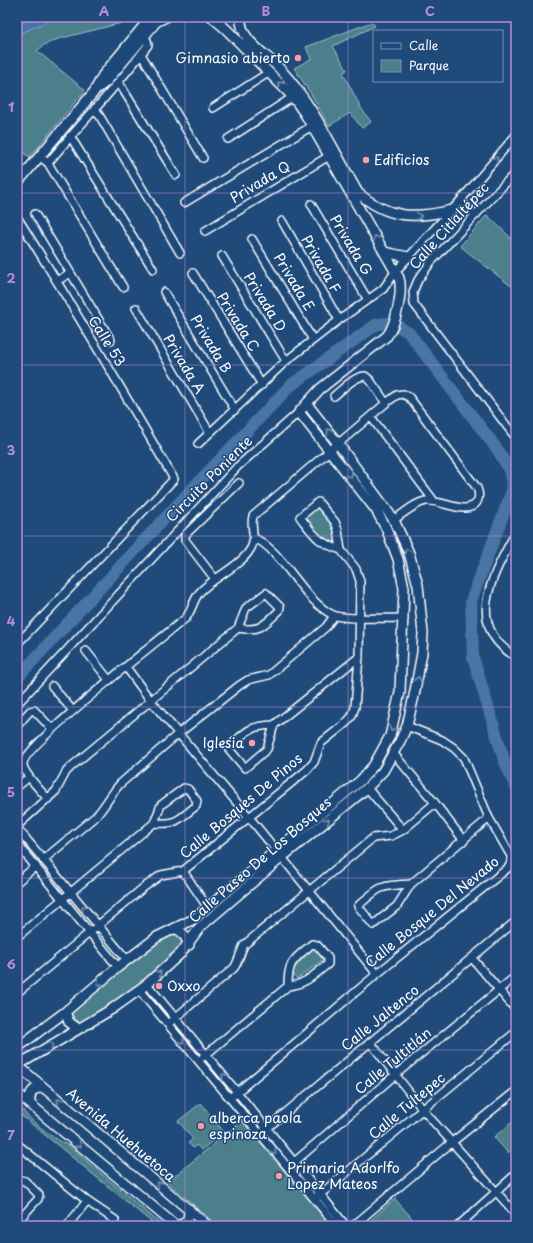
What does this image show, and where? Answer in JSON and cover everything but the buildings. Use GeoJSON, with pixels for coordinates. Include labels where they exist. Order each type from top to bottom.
{"type":"FeatureCollection","features":[{"type":"Feature","properties":{"kind":"main road"},"geometry":{"type":"LineString","coordinates":[[17,183],[94,90],[103,75],[151,17]]}},
{"type":"Feature","properties":{"kind":"main road"},"geometry":{"type":"LineString","coordinates":[[94,90],[106,82],[156,22],[166,17]]}},
{"type":"Feature","properties":{"kind":"main road","name":"Circuito Poniente"},"geometry":{"type":"LineString","coordinates":[[212,17],[226,29],[293,97],[312,126],[399,278],[401,288],[392,330],[387,336],[320,388],[299,412]]}},
{"type":"Feature","properties":{"kind":"main road"},"geometry":{"type":"LineString","coordinates":[[226,29],[237,26],[241,20]]}},
{"type":"Feature","properties":{"kind":"main road"},"geometry":{"type":"LineString","coordinates":[[241,20],[253,46],[277,66],[299,90],[358,193],[372,205],[396,214],[427,216],[452,210]]}},
{"type":"Feature","properties":{"kind":"main road"},"geometry":{"type":"LineString","coordinates":[[384,252],[408,258]]}},
{"type":"Feature","properties":{"kind":"main road","name":"Calle Paseo De Los Bosques"},"geometry":{"type":"LineString","coordinates":[[17,1048],[65,1012],[118,967],[157,937],[168,930],[194,919],[367,788],[383,771],[394,754],[407,726],[422,652],[422,618],[418,585],[409,553],[394,520],[307,404]]}},
{"type":"Feature","properties":{"kind":"main road","name":"Calle Paseo De Los Bosques"},"geometry":{"type":"LineString","coordinates":[[17,1065],[112,1009],[147,984],[188,945],[200,927],[278,854],[361,780],[374,765],[390,736],[400,692],[404,618],[404,588],[398,559],[386,528],[376,510],[332,451],[299,412]]}},
{"type":"Feature","properties":{"kind":"main road"},"geometry":{"type":"LineString","coordinates":[[404,588],[418,585]]}},
{"type":"Feature","properties":{"kind":"main road"},"geometry":{"type":"LineString","coordinates":[[400,692],[414,696]]}},
{"type":"Feature","properties":{"kind":"main road"},"geometry":{"type":"LineString","coordinates":[[175,928],[186,937],[188,945]]}},
{"type":"Feature","properties":{"kind":"main road"},"geometry":{"type":"LineString","coordinates":[[65,1012],[69,1022],[78,1029]]}},
{"type":"Feature","properties":{"kind":"main road","name":"Avenida Huehuetoca"},"geometry":{"type":"LineString","coordinates":[[17,1065],[208,1226]]}},
{"type":"Feature","properties":{"kind":"main road"},"geometry":{"type":"LineString","coordinates":[[30,1104],[29,1096],[32,1091],[37,1088],[43,1088]]}},
{"type":"Feature","properties":{"kind":"main road"},"geometry":{"type":"LineString","coordinates":[[17,1093],[176,1226],[187,1222],[189,1218],[189,1209]]}},
{"type":"Feature","properties":{"kind":"street"},"geometry":{"type":"LineString","coordinates":[[48,163],[70,136],[119,83],[148,45],[147,40],[143,37]]}},
{"type":"Feature","properties":{"kind":"street"},"geometry":{"type":"LineString","coordinates":[[141,54],[202,158]]}},
{"type":"Feature","properties":{"kind":"street"},"geometry":{"type":"LineString","coordinates":[[213,108],[268,73]]}},
{"type":"Feature","properties":{"kind":"street"},"geometry":{"type":"LineString","coordinates":[[119,83],[176,175]]}},
{"type":"Feature","properties":{"kind":"street"},"geometry":{"type":"LineString","coordinates":[[228,138],[293,97]]}},
{"type":"Feature","properties":{"kind":"street"},"geometry":{"type":"LineString","coordinates":[[95,108],[180,253]]}},
{"type":"Feature","properties":{"kind":"street"},"geometry":{"type":"LineString","coordinates":[[184,203],[312,126]]}},
{"type":"Feature","properties":{"kind":"street"},"geometry":{"type":"LineString","coordinates":[[198,444],[286,361],[339,320],[383,289],[395,272],[460,201],[516,135]]}},
{"type":"Feature","properties":{"kind":"street"},"geometry":{"type":"LineString","coordinates":[[70,136],[153,269]]}},
{"type":"Feature","properties":{"kind":"street"},"geometry":{"type":"LineString","coordinates":[[39,156],[48,163],[123,288]]}},
{"type":"Feature","properties":{"kind":"street","name":"Privada Q"},"geometry":{"type":"LineString","coordinates":[[205,231],[329,156]]}},
{"type":"Feature","properties":{"kind":"street","name":"Calle Citlaltépec"},"geometry":{"type":"LineString","coordinates":[[516,172],[431,262],[418,280],[413,292],[414,304],[516,438]]}},
{"type":"Feature","properties":{"kind":"street"},"geometry":{"type":"LineString","coordinates":[[460,201],[476,215]]}},
{"type":"Feature","properties":{"kind":"street","name":"Privada G"},"geometry":{"type":"LineString","coordinates":[[311,204],[368,300]]}},
{"type":"Feature","properties":{"kind":"street"},"geometry":{"type":"LineString","coordinates":[[35,214],[111,340]]}},
{"type":"Feature","properties":{"kind":"street","name":"Calle 53"},"geometry":{"type":"LineString","coordinates":[[17,217],[57,281],[174,479],[17,644]]}},
{"type":"Feature","properties":{"kind":"street","name":"Privada F"},"geometry":{"type":"LineString","coordinates":[[282,221],[339,320]]}},
{"type":"Feature","properties":{"kind":"street","name":"Privada E"},"geometry":{"type":"LineString","coordinates":[[252,239],[313,340]]}},
{"type":"Feature","properties":{"kind":"street","name":"Privada D"},"geometry":{"type":"LineString","coordinates":[[222,256],[286,361]]}},
{"type":"Feature","properties":{"kind":"street"},"geometry":{"type":"LineString","coordinates":[[57,281],[70,273]]}},
{"type":"Feature","properties":{"kind":"street","name":"Privada C"},"geometry":{"type":"LineString","coordinates":[[192,273],[262,385]]}},
{"type":"Feature","properties":{"kind":"street","name":"Privada B"},"geometry":{"type":"LineString","coordinates":[[164,292],[235,410]]}},
{"type":"Feature","properties":{"kind":"street","name":"Privada A"},"geometry":{"type":"LineString","coordinates":[[136,308],[210,433]]}},
{"type":"Feature","properties":{"kind":"street"},"geometry":{"type":"LineString","coordinates":[[334,396],[351,382],[365,376],[386,403]]}},
{"type":"Feature","properties":{"kind":"street"},"geometry":{"type":"LineString","coordinates":[[48,799],[29,777],[22,764],[26,756],[52,729],[109,680],[186,618],[199,594],[215,579],[246,555],[252,547],[254,538],[251,524],[253,516],[332,451],[386,403],[397,395],[403,394],[408,397],[480,494],[478,501],[467,509],[434,501],[426,501],[414,506],[394,520]]}},
{"type":"Feature","properties":{"kind":"street","name":"Circuito Poniente"},"geometry":{"type":"LineString","coordinates":[[17,704],[237,467],[299,412]]}},
{"type":"Feature","properties":{"kind":"street"},"geometry":{"type":"LineString","coordinates":[[371,417],[434,501]]}},
{"type":"Feature","properties":{"kind":"street"},"geometry":{"type":"LineString","coordinates":[[215,579],[185,540],[185,535],[239,483]]}},
{"type":"Feature","properties":{"kind":"street"},"geometry":{"type":"LineString","coordinates":[[274,725],[256,726],[250,728],[228,748],[245,768],[267,749],[274,725],[359,657],[358,618],[360,581],[356,569],[341,550],[338,530],[335,522],[318,502],[300,517],[317,539],[323,544],[341,550]]}},
{"type":"Feature","properties":{"kind":"street"},"geometry":{"type":"LineString","coordinates":[[516,532],[489,587],[486,609],[488,626],[493,636],[499,644],[516,657]]}},
{"type":"Feature","properties":{"kind":"street"},"geometry":{"type":"LineString","coordinates":[[254,538],[266,545],[321,607],[334,616],[358,618],[404,618]]}},
{"type":"Feature","properties":{"kind":"street"},"geometry":{"type":"LineString","coordinates":[[127,960],[17,827],[56,791],[66,772],[72,766],[238,628],[246,608],[264,594],[269,594],[280,607],[279,611],[260,628],[251,631],[238,628]]}},
{"type":"Feature","properties":{"kind":"street"},"geometry":{"type":"LineString","coordinates":[[43,860],[96,816],[103,809],[112,792],[120,784],[178,734],[240,685],[248,680],[269,675],[326,627],[334,616]]}},
{"type":"Feature","properties":{"kind":"street"},"geometry":{"type":"LineString","coordinates":[[86,651],[109,680]]}},
{"type":"Feature","properties":{"kind":"street","name":"Calle Bosques De Pinos"},"geometry":{"type":"LineString","coordinates":[[17,993],[161,875],[183,871],[307,770],[314,762],[321,743],[346,723],[352,716],[355,707],[359,657]]}},
{"type":"Feature","properties":{"kind":"street"},"geometry":{"type":"LineString","coordinates":[[126,667],[151,701],[249,817],[377,974]]}},
{"type":"Feature","properties":{"kind":"street"},"geometry":{"type":"LineString","coordinates":[[52,686],[73,711]]}},
{"type":"Feature","properties":{"kind":"street"},"geometry":{"type":"LineString","coordinates":[[17,726],[30,712],[34,710],[52,729]]}},
{"type":"Feature","properties":{"kind":"street","name":"Calle Bosque Del Nevado"},"geometry":{"type":"LineString","coordinates":[[230,1098],[377,974],[508,868],[511,863],[511,856],[489,818],[464,758],[454,748],[442,740],[407,726]]}},
{"type":"Feature","properties":{"kind":"street"},"geometry":{"type":"LineString","coordinates":[[394,754],[435,803],[464,841]]}},
{"type":"Feature","properties":{"kind":"street"},"geometry":{"type":"LineString","coordinates":[[17,787],[29,777]]}},
{"type":"Feature","properties":{"kind":"street"},"geometry":{"type":"LineString","coordinates":[[367,788],[403,830]]}},
{"type":"Feature","properties":{"kind":"street"},"geometry":{"type":"LineString","coordinates":[[17,937],[154,823],[161,805],[182,789],[188,789],[197,801],[196,806],[175,822],[169,824],[154,823]]}},
{"type":"Feature","properties":{"kind":"street"},"geometry":{"type":"LineString","coordinates":[[168,1024],[234,968],[244,945],[309,890],[373,838],[392,836],[403,830],[435,803]]}},
{"type":"Feature","properties":{"kind":"street"},"geometry":{"type":"LineString","coordinates":[[411,884],[378,888],[358,906],[373,925],[397,906],[411,884],[464,841],[489,818]]}},
{"type":"Feature","properties":{"kind":"street"},"geometry":{"type":"LineString","coordinates":[[17,844],[118,967]]}},
{"type":"Feature","properties":{"kind":"street"},"geometry":{"type":"LineString","coordinates":[[17,882],[36,866]]}},
{"type":"Feature","properties":{"kind":"street"},"geometry":{"type":"LineString","coordinates":[[183,871],[208,908]]}},
{"type":"Feature","properties":{"kind":"street","name":"Calle Jaltenco"},"geometry":{"type":"LineString","coordinates":[[260,1134],[516,921]]}},
{"type":"Feature","properties":{"kind":"street"},"geometry":{"type":"LineString","coordinates":[[198,1061],[288,986],[298,986],[328,964],[328,958],[317,945],[312,944],[291,962],[288,970],[288,986]]}},
{"type":"Feature","properties":{"kind":"street"},"geometry":{"type":"LineString","coordinates":[[472,958],[516,1010]]}},
{"type":"Feature","properties":{"kind":"street","name":"Calle Tultitlán"},"geometry":{"type":"LineString","coordinates":[[288,1168],[395,1075],[516,976]]}},
{"type":"Feature","properties":{"kind":"street"},"geometry":{"type":"LineString","coordinates":[[147,984],[238,1092],[346,1226]]}},
{"type":"Feature","properties":{"kind":"street"},"geometry":{"type":"LineString","coordinates":[[138,990],[337,1226]]}},
{"type":"Feature","properties":{"kind":"street","name":"Calle Tultepec"},"geometry":{"type":"LineString","coordinates":[[314,1200],[516,1032]]}},
{"type":"Feature","properties":{"kind":"street"},"geometry":{"type":"LineString","coordinates":[[370,1042],[451,1143],[516,1214]]}},
{"type":"Feature","properties":{"kind":"street"},"geometry":{"type":"LineString","coordinates":[[353,1226],[451,1143],[516,1091]]}},
{"type":"Feature","properties":{"kind":"street"},"geometry":{"type":"LineString","coordinates":[[17,1144],[87,1201],[115,1220]]}},
{"type":"Feature","properties":{"kind":"street"},"geometry":{"type":"LineString","coordinates":[[458,1226],[516,1174]]}},
{"type":"Feature","properties":{"kind":"street"},"geometry":{"type":"LineString","coordinates":[[17,1182],[21,1180],[24,1181],[39,1195],[17,1222]]}},
{"type":"Feature","properties":{"kind":"street"},"geometry":{"type":"LineString","coordinates":[[68,1226],[87,1201]]}},
{"type":"Feature","properties":{"kind":"green space"},"geometry":{"type":"Polygon","coordinates":[[[17,17],[146,17],[58,39],[44,45],[37,51],[85,90],[30,157],[19,151],[17,147],[17,17]]]}},
{"type":"Feature","properties":{"kind":"green space"},"geometry":{"type":"Polygon","coordinates":[[[372,22],[375,26],[333,46],[347,70],[343,73],[361,108],[371,122],[362,128],[350,113],[329,126],[294,68],[311,59],[306,47],[372,22]]]}},
{"type":"Feature","properties":{"kind":"green space"},"geometry":{"type":"Polygon","coordinates":[[[487,215],[510,237],[516,260],[516,280],[511,286],[460,246],[487,215]]]}},
{"type":"Feature","properties":{"kind":"green space"},"geometry":{"type":"Polygon","coordinates":[[[318,503],[335,523],[336,542],[323,538],[303,515],[318,503]]]}},
{"type":"Feature","properties":{"kind":"green space"},"geometry":{"type":"Polygon","coordinates":[[[172,931],[179,932],[187,948],[111,1006],[80,1022],[72,1015],[71,1008],[172,931]]]}},
{"type":"Feature","properties":{"kind":"green space"},"geometry":{"type":"Polygon","coordinates":[[[315,944],[326,958],[297,979],[291,972],[315,944]]]}},
{"type":"Feature","properties":{"kind":"green space"},"geometry":{"type":"Polygon","coordinates":[[[17,1100],[30,1119],[58,1140],[68,1145],[163,1226],[156,1226],[17,1112],[17,1100]]]}},
{"type":"Feature","properties":{"kind":"green space","name":"alberca paola espinoza"},"geometry":{"type":"Polygon","coordinates":[[[201,1103],[224,1132],[201,1150],[197,1145],[193,1148],[188,1143],[193,1139],[178,1121],[201,1103]]]}},
{"type":"Feature","properties":{"kind":"green space"},"geometry":{"type":"Polygon","coordinates":[[[516,1119],[516,1145],[508,1153],[494,1137],[516,1119]]]}},
{"type":"Feature","properties":{"kind":"green space"},"geometry":{"type":"Polygon","coordinates":[[[242,1121],[335,1226],[218,1226],[167,1182],[242,1121]]]}},
{"type":"Feature","properties":{"kind":"green space"},"geometry":{"type":"Polygon","coordinates":[[[395,1199],[419,1226],[364,1226],[395,1199]]]}},
{"type":"Feature","properties":{"kind":"water"},"geometry":{"type":"Polygon","coordinates":[[[34,17],[57,17],[17,35],[17,24],[34,17]]]}},
{"type":"Feature","properties":{"kind":"waterway"},"geometry":{"type":"LineString","coordinates":[[17,678],[189,492],[290,386],[377,324],[389,323]]}},
{"type":"Feature","properties":{"kind":"waterway"},"geometry":{"type":"LineString","coordinates":[[398,326],[409,333],[497,449],[509,469],[513,488],[471,601],[473,657],[504,760],[516,787]]}},
{"type":"Feature","properties":{"kind":"place","name":"Gimnasio abierto"},"geometry":{"type":"Point","coordinates":[298,58]}},
{"type":"Feature","properties":{"kind":"place","name":"Edificios"},"geometry":{"type":"Point","coordinates":[366,160]}},
{"type":"Feature","properties":{"kind":"place","name":"Iglesia"},"geometry":{"type":"Point","coordinates":[252,743]}},
{"type":"Feature","properties":{"kind":"place","name":"Oxxo"},"geometry":{"type":"Point","coordinates":[159,986]}},
{"type":"Feature","properties":{"kind":"place","name":"alberca paola espinoza"},"geometry":{"type":"Point","coordinates":[201,1126]}},
{"type":"Feature","properties":{"kind":"place","name":"Primaria Adorlfo Lopez Mateos"},"geometry":{"type":"Point","coordinates":[279,1176]}}]}
